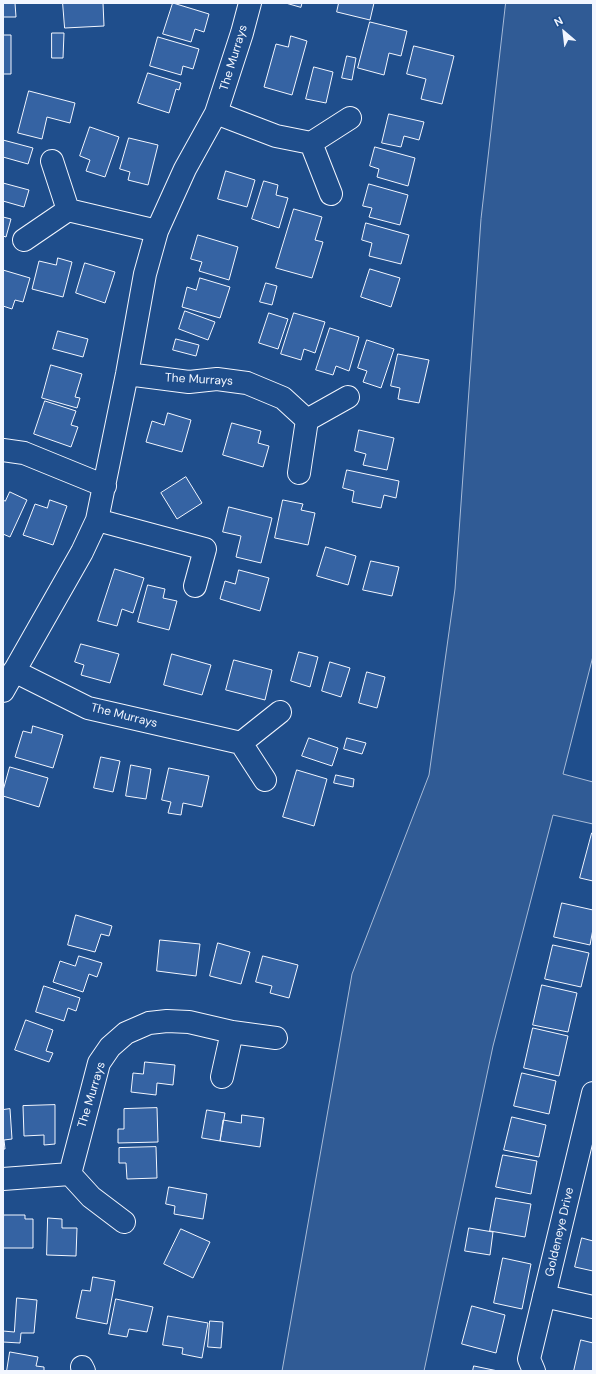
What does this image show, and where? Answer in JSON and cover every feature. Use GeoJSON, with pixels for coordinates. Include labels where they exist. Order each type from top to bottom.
{"type":"FeatureCollection","features":[{"type":"Feature","properties":{"kind":"street","name":"The Murrays"},"geometry":{"type":"LineString","coordinates":[[3,691],[82,552],[97,520],[127,374],[145,274],[157,231],[186,169],[216,113],[242,33],[250,3]]}},
{"type":"Feature","properties":{"kind":"street"},"geometry":{"type":"LineString","coordinates":[[216,113],[276,136],[311,143],[350,118]]}},
{"type":"Feature","properties":{"kind":"street"},"geometry":{"type":"LineString","coordinates":[[311,143],[331,194]]}},
{"type":"Feature","properties":{"kind":"street"},"geometry":{"type":"LineString","coordinates":[[52,160],[68,210]]}},
{"type":"Feature","properties":{"kind":"street"},"geometry":{"type":"LineString","coordinates":[[24,240],[68,210],[157,231]]}},
{"type":"Feature","properties":{"kind":"street","name":"The Murrays"},"geometry":{"type":"LineString","coordinates":[[127,374],[189,382],[217,379],[247,383],[283,398],[307,420]]}},
{"type":"Feature","properties":{"kind":"street"},"geometry":{"type":"LineString","coordinates":[[299,473],[307,420],[348,397]]}},
{"type":"Feature","properties":{"kind":"street"},"geometry":{"type":"LineString","coordinates":[[3,450],[24,453],[105,486]]}},
{"type":"Feature","properties":{"kind":"street"},"geometry":{"type":"LineString","coordinates":[[97,520],[206,549],[195,586]]}},
{"type":"Feature","properties":{"kind":"street","name":"The Murrays"},"geometry":{"type":"LineString","coordinates":[[14,671],[88,708],[241,744]]}},
{"type":"Feature","properties":{"kind":"street"},"geometry":{"type":"LineString","coordinates":[[265,780],[241,744],[280,712]]}},
{"type":"Feature","properties":{"kind":"street","name":"The Murrays"},"geometry":{"type":"LineString","coordinates":[[70,1174],[99,1063],[110,1047],[126,1033],[149,1023],[167,1021],[190,1022],[232,1032],[276,1038]]}},
{"type":"Feature","properties":{"kind":"street"},"geometry":{"type":"LineString","coordinates":[[222,1077],[232,1032]]}},
{"type":"Feature","properties":{"kind":"street","name":"Goldeneye Drive"},"geometry":{"type":"LineString","coordinates":[[534,1371],[529,1359],[593,1093]]}},
{"type":"Feature","properties":{"kind":"street"},"geometry":{"type":"LineString","coordinates":[[3,1180],[70,1174],[91,1197],[124,1222]]}},
{"type":"Feature","properties":{"kind":"street"},"geometry":{"type":"LineString","coordinates":[[544,1296],[593,1307]]}},
{"type":"Feature","properties":{"kind":"shaded area"},"geometry":{"type":"Polygon","coordinates":[[[506,3],[593,3],[593,656],[563,774],[593,782],[593,824],[553,815],[493,1046],[424,1371],[282,1371],[352,974],[429,775],[455,589],[481,219],[506,3]]]}},
{"type":"Feature","properties":{"kind":"building"},"geometry":{"type":"Polygon","coordinates":[[[3,3],[15,3],[16,17],[3,17],[3,3]]]}},
{"type":"Feature","properties":{"kind":"building"},"geometry":{"type":"Polygon","coordinates":[[[63,3],[103,3],[104,26],[65,28],[63,3]]]}},
{"type":"Feature","properties":{"kind":"building"},"geometry":{"type":"Polygon","coordinates":[[[173,3],[209,14],[204,32],[195,29],[191,42],[163,34],[173,3]]]}},
{"type":"Feature","properties":{"kind":"building"},"geometry":{"type":"Polygon","coordinates":[[[286,3],[302,3],[301,7],[286,3]]]}},
{"type":"Feature","properties":{"kind":"building"},"geometry":{"type":"Polygon","coordinates":[[[339,3],[374,3],[370,20],[337,12],[339,3]]]}},
{"type":"Feature","properties":{"kind":"building"},"geometry":{"type":"Polygon","coordinates":[[[370,22],[407,31],[401,56],[389,53],[384,75],[358,68],[370,22]]]}},
{"type":"Feature","properties":{"kind":"building"},"geometry":{"type":"Polygon","coordinates":[[[52,33],[64,33],[63,58],[52,58],[52,33]]]}},
{"type":"Feature","properties":{"kind":"building"},"geometry":{"type":"Polygon","coordinates":[[[3,35],[11,35],[11,74],[3,74],[3,35]]]}},
{"type":"Feature","properties":{"kind":"building"},"geometry":{"type":"Polygon","coordinates":[[[291,36],[307,41],[292,95],[264,87],[276,44],[288,47],[291,36]]]}},
{"type":"Feature","properties":{"kind":"building"},"geometry":{"type":"Polygon","coordinates":[[[158,37],[199,49],[193,69],[183,66],[181,75],[150,66],[158,37]]]}},
{"type":"Feature","properties":{"kind":"building"},"geometry":{"type":"Polygon","coordinates":[[[414,46],[454,56],[442,104],[421,99],[426,79],[407,74],[414,46]]]}},
{"type":"Feature","properties":{"kind":"building"},"geometry":{"type":"Polygon","coordinates":[[[347,56],[356,58],[352,80],[342,78],[347,56]]]}},
{"type":"Feature","properties":{"kind":"building"},"geometry":{"type":"Polygon","coordinates":[[[314,67],[333,72],[326,103],[306,99],[314,67]]]}},
{"type":"Feature","properties":{"kind":"building"},"geometry":{"type":"Polygon","coordinates":[[[148,73],[181,83],[179,90],[176,89],[169,113],[138,103],[148,73]]]}},
{"type":"Feature","properties":{"kind":"building"},"geometry":{"type":"Polygon","coordinates":[[[29,91],[75,103],[70,123],[47,117],[42,139],[18,133],[29,91]]]}},
{"type":"Feature","properties":{"kind":"building"},"geometry":{"type":"Polygon","coordinates":[[[389,114],[424,122],[419,140],[404,136],[401,147],[382,143],[389,114]]]}},
{"type":"Feature","properties":{"kind":"building"},"geometry":{"type":"Polygon","coordinates":[[[90,127],[119,137],[105,177],[86,171],[90,160],[80,156],[90,127]]]}},
{"type":"Feature","properties":{"kind":"building"},"geometry":{"type":"Polygon","coordinates":[[[129,138],[158,145],[148,185],[128,180],[130,172],[120,169],[129,138]]]}},
{"type":"Feature","properties":{"kind":"building"},"geometry":{"type":"Polygon","coordinates":[[[3,140],[33,148],[28,164],[3,157],[3,140]]]}},
{"type":"Feature","properties":{"kind":"building"},"geometry":{"type":"Polygon","coordinates":[[[375,147],[415,158],[408,186],[377,177],[379,169],[370,166],[375,147]]]}},
{"type":"Feature","properties":{"kind":"building"},"geometry":{"type":"Polygon","coordinates":[[[226,171],[255,180],[247,207],[218,199],[226,171]]]}},
{"type":"Feature","properties":{"kind":"building"},"geometry":{"type":"Polygon","coordinates":[[[264,181],[278,185],[276,195],[288,198],[279,228],[252,219],[264,181]]]}},
{"type":"Feature","properties":{"kind":"building"},"geometry":{"type":"Polygon","coordinates":[[[3,183],[29,190],[24,207],[3,201],[3,183]]]}},
{"type":"Feature","properties":{"kind":"building"},"geometry":{"type":"Polygon","coordinates":[[[369,184],[408,195],[400,225],[369,217],[372,208],[363,206],[369,184]]]}},
{"type":"Feature","properties":{"kind":"building"},"geometry":{"type":"Polygon","coordinates":[[[294,209],[322,217],[315,240],[323,242],[312,278],[276,268],[294,209]]]}},
{"type":"Feature","properties":{"kind":"building"},"geometry":{"type":"Polygon","coordinates":[[[3,217],[11,219],[6,237],[3,236],[3,217]]]}},
{"type":"Feature","properties":{"kind":"building"},"geometry":{"type":"Polygon","coordinates":[[[366,223],[409,235],[401,264],[369,256],[372,243],[362,240],[366,223]]]}},
{"type":"Feature","properties":{"kind":"building"},"geometry":{"type":"Polygon","coordinates":[[[198,235],[238,247],[229,280],[199,271],[202,262],[191,259],[198,235]]]}},
{"type":"Feature","properties":{"kind":"building"},"geometry":{"type":"Polygon","coordinates":[[[58,258],[72,262],[63,297],[32,289],[39,261],[56,265],[58,258]]]}},
{"type":"Feature","properties":{"kind":"building"},"geometry":{"type":"Polygon","coordinates":[[[85,263],[115,272],[105,303],[76,293],[85,263]]]}},
{"type":"Feature","properties":{"kind":"building"},"geometry":{"type":"Polygon","coordinates":[[[370,269],[400,278],[391,307],[361,297],[370,269]]]}},
{"type":"Feature","properties":{"kind":"building"},"geometry":{"type":"Polygon","coordinates":[[[3,270],[30,278],[23,302],[15,300],[12,309],[3,306],[3,270]]]}},
{"type":"Feature","properties":{"kind":"building"},"geometry":{"type":"Polygon","coordinates":[[[200,278],[230,287],[220,318],[182,307],[187,287],[196,290],[200,278]]]}},
{"type":"Feature","properties":{"kind":"building"},"geometry":{"type":"Polygon","coordinates":[[[266,283],[277,286],[272,305],[260,302],[266,283]]]}},
{"type":"Feature","properties":{"kind":"building"},"geometry":{"type":"Polygon","coordinates":[[[185,311],[215,322],[208,340],[179,329],[185,311]]]}},
{"type":"Feature","properties":{"kind":"building"},"geometry":{"type":"Polygon","coordinates":[[[269,313],[288,319],[278,349],[259,343],[269,313]]]}},
{"type":"Feature","properties":{"kind":"building"},"geometry":{"type":"Polygon","coordinates":[[[294,313],[325,322],[315,353],[304,349],[301,360],[281,354],[294,313]]]}},
{"type":"Feature","properties":{"kind":"building"},"geometry":{"type":"Polygon","coordinates":[[[330,328],[359,337],[349,371],[336,366],[333,375],[316,370],[330,328]]]}},
{"type":"Feature","properties":{"kind":"building"},"geometry":{"type":"Polygon","coordinates":[[[58,331],[88,339],[83,357],[53,349],[58,331]]]}},
{"type":"Feature","properties":{"kind":"building"},"geometry":{"type":"Polygon","coordinates":[[[176,339],[199,345],[196,356],[173,350],[176,339]]]}},
{"type":"Feature","properties":{"kind":"building"},"geometry":{"type":"Polygon","coordinates":[[[367,340],[394,349],[381,388],[363,382],[367,371],[358,368],[367,340]]]}},
{"type":"Feature","properties":{"kind":"building"},"geometry":{"type":"Polygon","coordinates":[[[398,354],[429,360],[419,403],[398,399],[400,388],[391,386],[398,354]]]}},
{"type":"Feature","properties":{"kind":"building"},"geometry":{"type":"Polygon","coordinates":[[[51,365],[82,374],[75,397],[80,398],[77,408],[42,398],[51,365]]]}},
{"type":"Feature","properties":{"kind":"building"},"geometry":{"type":"Polygon","coordinates":[[[45,401],[76,411],[71,425],[78,427],[71,447],[34,434],[45,401]]]}},
{"type":"Feature","properties":{"kind":"building"},"geometry":{"type":"Polygon","coordinates":[[[168,413],[191,420],[182,452],[146,442],[152,421],[164,425],[168,413]]]}},
{"type":"Feature","properties":{"kind":"building"},"geometry":{"type":"Polygon","coordinates":[[[232,423],[261,431],[258,443],[269,446],[263,467],[223,455],[232,423]]]}},
{"type":"Feature","properties":{"kind":"building"},"geometry":{"type":"Polygon","coordinates":[[[359,430],[394,438],[387,470],[363,465],[366,454],[355,451],[359,430]]]}},
{"type":"Feature","properties":{"kind":"building"},"geometry":{"type":"Polygon","coordinates":[[[347,470],[399,481],[396,498],[384,495],[381,508],[352,502],[354,491],[343,488],[347,470]]]}},
{"type":"Feature","properties":{"kind":"building"},"geometry":{"type":"Polygon","coordinates":[[[186,477],[202,503],[177,519],[161,493],[186,477]]]}},
{"type":"Feature","properties":{"kind":"building"},"geometry":{"type":"Polygon","coordinates":[[[10,492],[27,500],[10,537],[3,534],[3,500],[5,501],[10,492]]]}},
{"type":"Feature","properties":{"kind":"building"},"geometry":{"type":"Polygon","coordinates":[[[50,500],[67,506],[53,545],[23,535],[35,504],[47,508],[50,500]]]}},
{"type":"Feature","properties":{"kind":"building"},"geometry":{"type":"Polygon","coordinates":[[[283,500],[303,504],[301,510],[315,513],[308,545],[275,538],[283,500]]]}},
{"type":"Feature","properties":{"kind":"building"},"geometry":{"type":"Polygon","coordinates":[[[229,507],[272,518],[261,563],[236,557],[241,536],[223,532],[229,507]]]}},
{"type":"Feature","properties":{"kind":"building"},"geometry":{"type":"Polygon","coordinates":[[[326,547],[356,556],[348,585],[317,576],[326,547]]]}},
{"type":"Feature","properties":{"kind":"building"},"geometry":{"type":"Polygon","coordinates":[[[371,561],[399,567],[392,596],[363,590],[371,561]]]}},
{"type":"Feature","properties":{"kind":"building"},"geometry":{"type":"Polygon","coordinates":[[[115,569],[144,578],[133,613],[122,609],[117,626],[98,621],[115,569]]]}},
{"type":"Feature","properties":{"kind":"building"},"geometry":{"type":"Polygon","coordinates":[[[239,570],[269,578],[260,611],[220,599],[225,581],[235,584],[239,570]]]}},
{"type":"Feature","properties":{"kind":"building"},"geometry":{"type":"Polygon","coordinates":[[[148,585],[165,589],[163,598],[177,601],[169,630],[138,622],[148,585]]]}},
{"type":"Feature","properties":{"kind":"building"},"geometry":{"type":"Polygon","coordinates":[[[81,644],[119,654],[110,683],[81,675],[84,665],[75,662],[81,644]]]}},
{"type":"Feature","properties":{"kind":"building"},"geometry":{"type":"Polygon","coordinates":[[[299,652],[318,657],[310,687],[291,681],[299,652]]]}},
{"type":"Feature","properties":{"kind":"building"},"geometry":{"type":"Polygon","coordinates":[[[172,654],[211,665],[202,695],[164,685],[172,654]]]}},
{"type":"Feature","properties":{"kind":"building"},"geometry":{"type":"Polygon","coordinates":[[[234,660],[272,670],[265,700],[226,690],[234,660]]]}},
{"type":"Feature","properties":{"kind":"building"},"geometry":{"type":"Polygon","coordinates":[[[330,662],[350,668],[341,697],[322,691],[330,662]]]}},
{"type":"Feature","properties":{"kind":"building"},"geometry":{"type":"Polygon","coordinates":[[[367,672],[385,677],[377,708],[359,703],[367,672]]]}},
{"type":"Feature","properties":{"kind":"building"},"geometry":{"type":"Polygon","coordinates":[[[33,726],[63,735],[53,768],[15,757],[23,731],[31,733],[33,726]]]}},
{"type":"Feature","properties":{"kind":"building"},"geometry":{"type":"Polygon","coordinates":[[[309,738],[338,748],[332,766],[302,756],[309,738]]]}},
{"type":"Feature","properties":{"kind":"building"},"geometry":{"type":"Polygon","coordinates":[[[347,738],[366,743],[362,754],[344,749],[347,738]]]}},
{"type":"Feature","properties":{"kind":"building"},"geometry":{"type":"Polygon","coordinates":[[[101,757],[120,761],[113,792],[94,788],[101,757]]]}},
{"type":"Feature","properties":{"kind":"building"},"geometry":{"type":"Polygon","coordinates":[[[131,765],[151,769],[146,799],[126,796],[131,765]]]}},
{"type":"Feature","properties":{"kind":"building"},"geometry":{"type":"Polygon","coordinates":[[[10,767],[48,778],[39,807],[3,796],[10,767]]]}},
{"type":"Feature","properties":{"kind":"building"},"geometry":{"type":"Polygon","coordinates":[[[169,768],[209,776],[202,807],[183,803],[181,815],[168,813],[171,802],[162,800],[169,768]]]}},
{"type":"Feature","properties":{"kind":"building"},"geometry":{"type":"Polygon","coordinates":[[[297,770],[327,779],[314,826],[283,817],[297,770]]]}},
{"type":"Feature","properties":{"kind":"building"},"geometry":{"type":"Polygon","coordinates":[[[336,775],[354,779],[353,787],[334,783],[336,775]]]}},
{"type":"Feature","properties":{"kind":"building"},"geometry":{"type":"Polygon","coordinates":[[[593,833],[593,881],[580,878],[593,833]]]}},
{"type":"Feature","properties":{"kind":"building"},"geometry":{"type":"Polygon","coordinates":[[[562,903],[593,910],[593,929],[590,945],[554,937],[562,903]]]}},
{"type":"Feature","properties":{"kind":"building"},"geometry":{"type":"Polygon","coordinates":[[[76,915],[112,926],[109,936],[101,934],[95,952],[68,945],[76,915]]]}},
{"type":"Feature","properties":{"kind":"building"},"geometry":{"type":"Polygon","coordinates":[[[160,940],[200,944],[196,976],[157,971],[160,940]]]}},
{"type":"Feature","properties":{"kind":"building"},"geometry":{"type":"Polygon","coordinates":[[[218,943],[250,952],[241,984],[210,976],[218,943]]]}},
{"type":"Feature","properties":{"kind":"building"},"geometry":{"type":"Polygon","coordinates":[[[553,945],[589,953],[581,987],[545,979],[553,945]]]}},
{"type":"Feature","properties":{"kind":"building"},"geometry":{"type":"Polygon","coordinates":[[[79,956],[102,963],[97,977],[89,974],[83,992],[53,982],[60,961],[75,966],[79,956]]]}},
{"type":"Feature","properties":{"kind":"building"},"geometry":{"type":"Polygon","coordinates":[[[263,956],[298,965],[289,998],[270,993],[272,986],[256,982],[263,956]]]}},
{"type":"Feature","properties":{"kind":"building"},"geometry":{"type":"Polygon","coordinates":[[[542,985],[577,993],[568,1032],[533,1025],[542,985]]]}},
{"type":"Feature","properties":{"kind":"building"},"geometry":{"type":"Polygon","coordinates":[[[44,986],[80,998],[76,1011],[68,1008],[64,1021],[36,1012],[44,986]]]}},
{"type":"Feature","properties":{"kind":"building"},"geometry":{"type":"Polygon","coordinates":[[[26,1020],[53,1030],[46,1051],[53,1053],[49,1062],[15,1050],[26,1020]]]}},
{"type":"Feature","properties":{"kind":"building"},"geometry":{"type":"Polygon","coordinates":[[[533,1028],[568,1036],[559,1076],[524,1068],[533,1028]]]}},
{"type":"Feature","properties":{"kind":"building"},"geometry":{"type":"Polygon","coordinates":[[[145,1062],[175,1065],[173,1085],[157,1083],[156,1095],[131,1092],[133,1073],[143,1074],[145,1062]]]}},
{"type":"Feature","properties":{"kind":"building"},"geometry":{"type":"Polygon","coordinates":[[[522,1073],[556,1081],[549,1114],[514,1106],[522,1073]]]}},
{"type":"Feature","properties":{"kind":"building"},"geometry":{"type":"Polygon","coordinates":[[[55,1105],[55,1144],[44,1145],[44,1135],[24,1136],[23,1106],[55,1105]]]}},
{"type":"Feature","properties":{"kind":"building"},"geometry":{"type":"Polygon","coordinates":[[[157,1108],[158,1142],[118,1143],[118,1129],[124,1129],[124,1109],[157,1108]]]}},
{"type":"Feature","properties":{"kind":"building"},"geometry":{"type":"Polygon","coordinates":[[[10,1109],[12,1139],[4,1140],[5,1149],[3,1149],[3,1110],[10,1109]]]}},
{"type":"Feature","properties":{"kind":"building"},"geometry":{"type":"Polygon","coordinates":[[[207,1110],[225,1113],[220,1141],[202,1138],[207,1110]]]}},
{"type":"Feature","properties":{"kind":"building"},"geometry":{"type":"Polygon","coordinates":[[[242,1115],[264,1118],[260,1147],[220,1141],[223,1120],[241,1123],[242,1115]]]}},
{"type":"Feature","properties":{"kind":"building"},"geometry":{"type":"Polygon","coordinates":[[[512,1117],[546,1125],[539,1157],[504,1150],[512,1117]]]}},
{"type":"Feature","properties":{"kind":"building"},"geometry":{"type":"Polygon","coordinates":[[[156,1147],[157,1178],[127,1179],[126,1163],[119,1163],[119,1148],[156,1147]]]}},
{"type":"Feature","properties":{"kind":"building"},"geometry":{"type":"Polygon","coordinates":[[[503,1155],[537,1161],[531,1194],[496,1187],[503,1155]]]}},
{"type":"Feature","properties":{"kind":"building"},"geometry":{"type":"Polygon","coordinates":[[[169,1187],[207,1194],[203,1219],[174,1214],[175,1206],[166,1204],[169,1187]]]}},
{"type":"Feature","properties":{"kind":"building"},"geometry":{"type":"Polygon","coordinates":[[[496,1198],[531,1204],[525,1237],[490,1231],[496,1198]]]}},
{"type":"Feature","properties":{"kind":"building"},"geometry":{"type":"Polygon","coordinates":[[[4,1215],[25,1215],[25,1219],[33,1219],[33,1248],[3,1248],[4,1215]]]}},
{"type":"Feature","properties":{"kind":"building"},"geometry":{"type":"Polygon","coordinates":[[[48,1218],[62,1219],[62,1228],[77,1228],[76,1256],[47,1255],[48,1218]]]}},
{"type":"Feature","properties":{"kind":"building"},"geometry":{"type":"Polygon","coordinates":[[[469,1228],[493,1232],[490,1255],[465,1251],[469,1228]]]}},
{"type":"Feature","properties":{"kind":"building"},"geometry":{"type":"Polygon","coordinates":[[[181,1229],[210,1242],[193,1278],[164,1264],[181,1229]]]}},
{"type":"Feature","properties":{"kind":"building"},"geometry":{"type":"Polygon","coordinates":[[[582,1238],[593,1241],[593,1271],[575,1267],[582,1238]]]}},
{"type":"Feature","properties":{"kind":"building"},"geometry":{"type":"Polygon","coordinates":[[[503,1258],[531,1264],[522,1309],[494,1303],[503,1258]]]}},
{"type":"Feature","properties":{"kind":"building"},"geometry":{"type":"Polygon","coordinates":[[[93,1277],[115,1281],[107,1324],[76,1318],[82,1290],[90,1291],[93,1277]]]}},
{"type":"Feature","properties":{"kind":"building"},"geometry":{"type":"Polygon","coordinates":[[[17,1298],[37,1300],[34,1333],[21,1333],[20,1343],[3,1342],[3,1331],[14,1332],[17,1298]]]}},
{"type":"Feature","properties":{"kind":"building"},"geometry":{"type":"Polygon","coordinates":[[[116,1299],[153,1307],[147,1332],[129,1329],[127,1337],[109,1334],[116,1299]]]}},
{"type":"Feature","properties":{"kind":"building"},"geometry":{"type":"Polygon","coordinates":[[[472,1306],[505,1315],[496,1353],[462,1344],[472,1306]]]}},
{"type":"Feature","properties":{"kind":"building"},"geometry":{"type":"Polygon","coordinates":[[[168,1316],[208,1323],[202,1358],[182,1354],[183,1348],[163,1345],[168,1316]]]}},
{"type":"Feature","properties":{"kind":"building"},"geometry":{"type":"Polygon","coordinates":[[[210,1321],[223,1322],[221,1348],[208,1347],[210,1321]]]}},
{"type":"Feature","properties":{"kind":"building"},"geometry":{"type":"Polygon","coordinates":[[[581,1340],[593,1343],[593,1371],[574,1371],[581,1340]]]}},
{"type":"Feature","properties":{"kind":"building"},"geometry":{"type":"Polygon","coordinates":[[[10,1352],[38,1357],[36,1366],[44,1367],[44,1371],[7,1371],[10,1352]]]}},
{"type":"Feature","properties":{"kind":"building"},"geometry":{"type":"Polygon","coordinates":[[[474,1366],[498,1371],[473,1371],[474,1366]]]}}]}
